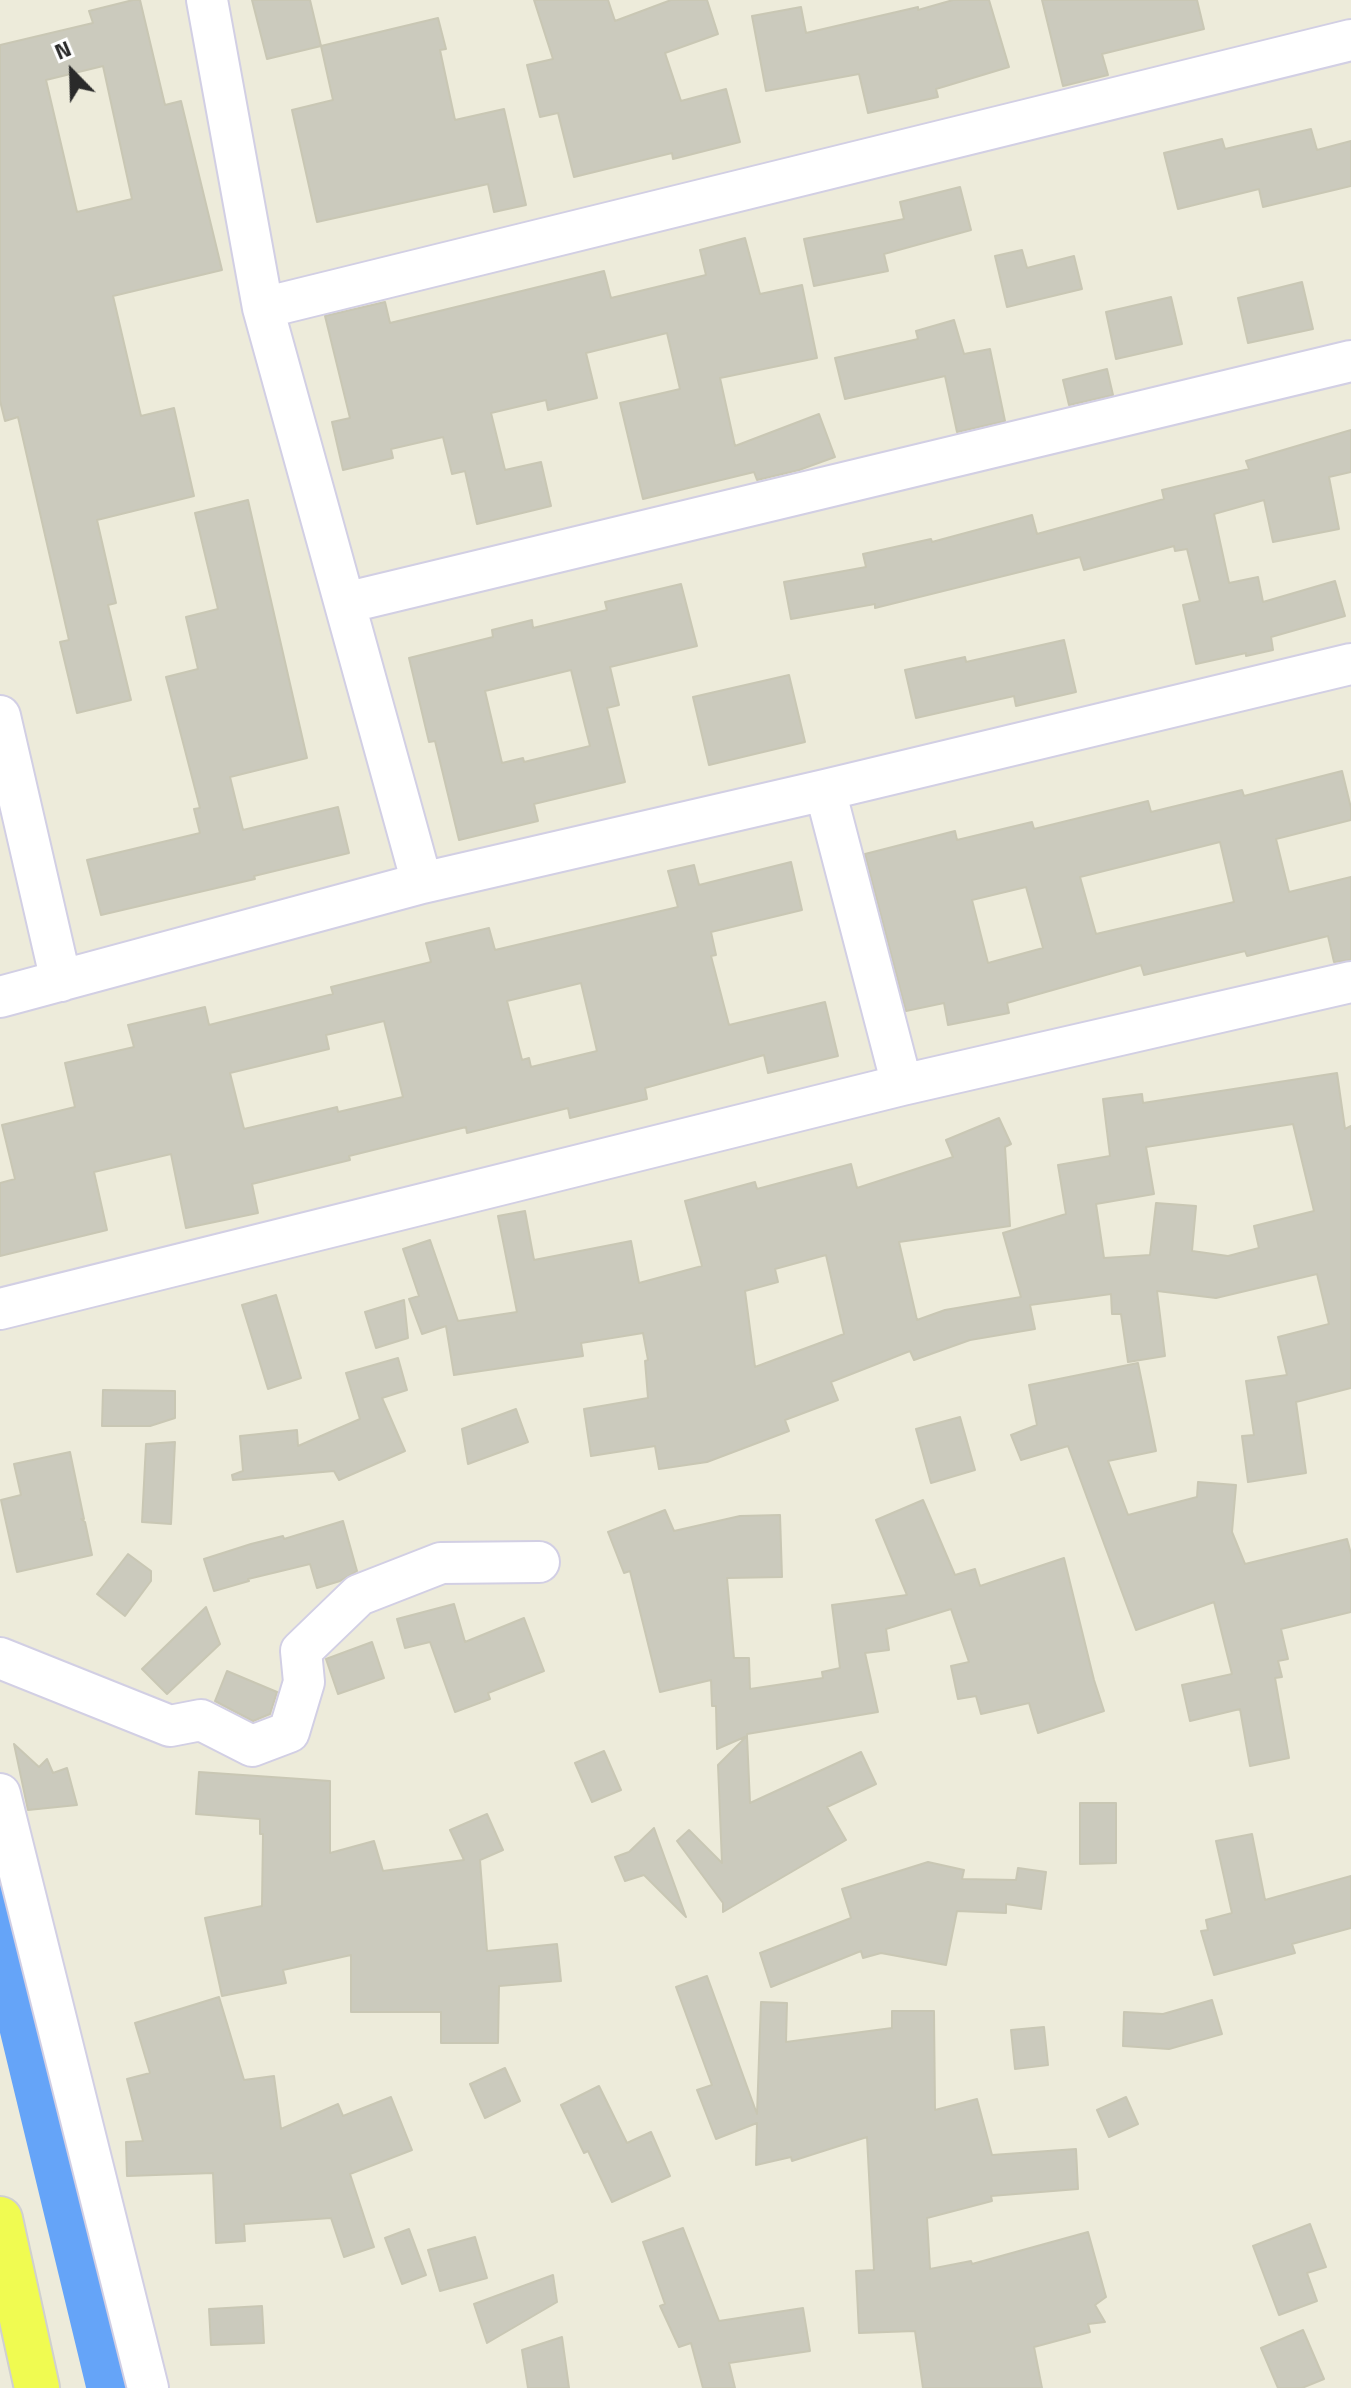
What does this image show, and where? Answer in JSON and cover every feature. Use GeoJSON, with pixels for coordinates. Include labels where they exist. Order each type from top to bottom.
{"type":"FeatureCollection","features":[{"type":"Feature","properties":{"kind":"main road"},"geometry":{"type":"LineString","coordinates":[[0,2219],[37,2388]]}},
{"type":"Feature","properties":{"kind":"street"},"geometry":{"type":"LineString","coordinates":[[207,0],[263,308],[422,883]]}},
{"type":"Feature","properties":{"kind":"street"},"geometry":{"type":"LineString","coordinates":[[263,308],[1351,40]]}},
{"type":"Feature","properties":{"kind":"street"},"geometry":{"type":"LineString","coordinates":[[345,603],[1351,361]]}},
{"type":"Feature","properties":{"kind":"street"},"geometry":{"type":"LineString","coordinates":[[0,997],[422,883],[1351,664]]}},
{"type":"Feature","properties":{"kind":"street"},"geometry":{"type":"LineString","coordinates":[[0,716],[61,981]]}},
{"type":"Feature","properties":{"kind":"street"},"geometry":{"type":"LineString","coordinates":[[825,790],[902,1085]]}},
{"type":"Feature","properties":{"kind":"street"},"geometry":{"type":"LineString","coordinates":[[0,1309],[902,1085],[1351,982]]}},
{"type":"Feature","properties":{"kind":"street"},"geometry":{"type":"LineString","coordinates":[[0,1658],[170,1726],[201,1720],[252,1746],[289,1732],[304,1682],[301,1651],[359,1595],[441,1563],[539,1562]]}},
{"type":"Feature","properties":{"kind":"street"},"geometry":{"type":"LineString","coordinates":[[0,1794],[148,2388]]}},
{"type":"Feature","properties":{"kind":"building"},"geometry":{"type":"Polygon","coordinates":[[[140,0],[165,105],[181,101],[222,270],[113,296],[141,416],[174,408],[194,496],[97,520],[116,603],[108,605],[131,700],[77,713],[60,642],[69,640],[18,417],[5,421],[0,401],[0,45],[93,23],[89,11],[140,0]],[[103,66],[46,80],[77,212],[132,199],[103,66]]]}},
{"type":"Feature","properties":{"kind":"building"},"geometry":{"type":"Polygon","coordinates":[[[252,0],[310,0],[321,46],[267,59],[252,0]]]}},
{"type":"Feature","properties":{"kind":"building"},"geometry":{"type":"Polygon","coordinates":[[[534,0],[608,0],[615,21],[671,0],[707,0],[718,34],[665,53],[681,101],[726,89],[740,142],[673,159],[672,153],[574,177],[558,113],[540,117],[527,65],[553,59],[534,0]]]}},
{"type":"Feature","properties":{"kind":"building"},"geometry":{"type":"Polygon","coordinates":[[[953,0],[989,0],[1009,67],[936,89],[938,97],[868,113],[859,74],[766,91],[752,16],[801,7],[806,33],[953,0]]]}},
{"type":"Feature","properties":{"kind":"building"},"geometry":{"type":"Polygon","coordinates":[[[1042,0],[1197,0],[1204,29],[1102,54],[1108,75],[1063,86],[1042,0]]]}},
{"type":"Feature","properties":{"kind":"building"},"geometry":{"type":"Polygon","coordinates":[[[438,18],[446,49],[440,50],[455,120],[504,109],[526,205],[494,212],[488,184],[317,222],[292,110],[333,100],[321,46],[438,18]]]}},
{"type":"Feature","properties":{"kind":"building"},"geometry":{"type":"Polygon","coordinates":[[[1311,129],[1317,150],[1351,141],[1351,186],[1263,207],[1259,189],[1178,209],[1164,153],[1222,139],[1225,149],[1311,129]]]}},
{"type":"Feature","properties":{"kind":"building"},"geometry":{"type":"Polygon","coordinates":[[[960,187],[971,230],[884,254],[888,271],[814,286],[804,239],[904,219],[900,202],[960,187]]]}},
{"type":"Feature","properties":{"kind":"building"},"geometry":{"type":"Polygon","coordinates":[[[745,238],[760,294],[802,285],[817,358],[720,378],[735,446],[819,414],[835,457],[757,480],[754,472],[643,499],[620,403],[680,389],[667,333],[586,353],[597,398],[548,410],[546,400],[491,413],[505,470],[541,462],[551,506],[477,524],[465,471],[452,474],[443,437],[391,449],[393,458],[343,470],[332,422],[350,418],[325,316],[385,302],[390,323],[604,271],[611,298],[706,275],[700,250],[745,238]]]}},
{"type":"Feature","properties":{"kind":"building"},"geometry":{"type":"Polygon","coordinates":[[[1022,250],[1027,268],[1074,256],[1082,289],[1007,307],[995,256],[1022,250]]]}},
{"type":"Feature","properties":{"kind":"building"},"geometry":{"type":"Polygon","coordinates":[[[1302,282],[1313,329],[1248,343],[1238,298],[1302,282]]]}},
{"type":"Feature","properties":{"kind":"building"},"geometry":{"type":"Polygon","coordinates":[[[1171,297],[1182,344],[1116,359],[1106,312],[1171,297]]]}},
{"type":"Feature","properties":{"kind":"building"},"geometry":{"type":"Polygon","coordinates":[[[954,320],[964,354],[990,349],[1005,421],[957,432],[945,376],[845,399],[835,358],[918,339],[916,331],[954,320]]]}},
{"type":"Feature","properties":{"kind":"building"},"geometry":{"type":"Polygon","coordinates":[[[1107,369],[1113,395],[1069,405],[1063,380],[1107,369]]]}},
{"type":"Feature","properties":{"kind":"building"},"geometry":{"type":"Polygon","coordinates":[[[1351,430],[1351,472],[1329,477],[1339,529],[1273,542],[1264,500],[1214,514],[1229,583],[1258,577],[1263,602],[1335,581],[1345,616],[1271,637],[1273,650],[1196,664],[1183,605],[1200,601],[1187,549],[1175,551],[1174,546],[1084,570],[1080,557],[875,608],[875,604],[791,619],[784,582],[866,567],[863,554],[931,539],[932,542],[1032,515],[1037,534],[1164,499],[1162,490],[1249,469],[1246,461],[1351,430]]]}},
{"type":"Feature","properties":{"kind":"building"},"geometry":{"type":"Polygon","coordinates":[[[248,500],[307,758],[230,777],[243,830],[338,807],[349,853],[254,876],[255,879],[101,915],[87,860],[200,833],[194,809],[200,808],[166,677],[198,669],[186,617],[218,609],[195,513],[248,500]]]}},
{"type":"Feature","properties":{"kind":"building"},"geometry":{"type":"Polygon","coordinates":[[[681,584],[697,646],[610,667],[619,705],[607,708],[625,782],[534,804],[538,821],[459,840],[435,741],[429,742],[409,658],[493,637],[492,630],[532,620],[533,628],[607,610],[605,602],[681,584]],[[571,670],[485,691],[502,763],[523,758],[524,762],[590,746],[571,670]]]}},
{"type":"Feature","properties":{"kind":"building"},"geometry":{"type":"Polygon","coordinates":[[[1064,640],[1076,692],[1016,706],[1014,696],[916,718],[905,670],[965,657],[966,662],[1064,640]]]}},
{"type":"Feature","properties":{"kind":"building"},"geometry":{"type":"Polygon","coordinates":[[[789,675],[805,742],[709,765],[693,697],[789,675]]]}},
{"type":"Feature","properties":{"kind":"building"},"geometry":{"type":"Polygon","coordinates":[[[1342,771],[1351,820],[1276,839],[1289,892],[1351,877],[1351,960],[1334,962],[1328,936],[1247,956],[1245,951],[1144,975],[1141,965],[1007,1003],[1009,1013],[948,1025],[944,1003],[906,1011],[865,854],[955,831],[957,840],[1032,822],[1034,829],[1148,801],[1151,812],[1242,790],[1244,796],[1342,771]],[[1220,842],[1080,877],[1096,934],[1234,902],[1220,842]],[[1026,887],[972,900],[988,963],[1043,948],[1026,887]]]}},
{"type":"Feature","properties":{"kind":"building"},"geometry":{"type":"Polygon","coordinates":[[[791,862],[802,910],[711,932],[716,955],[711,956],[729,1025],[825,1002],[838,1056],[768,1073],[764,1055],[645,1088],[647,1099],[570,1118],[568,1108],[467,1133],[466,1127],[349,1156],[350,1160],[252,1184],[258,1213],[186,1228],[171,1154],[94,1172],[107,1230],[0,1256],[0,1183],[15,1179],[2,1125],[75,1107],[65,1063],[134,1047],[128,1025],[205,1007],[209,1025],[333,994],[331,987],[431,962],[426,943],[489,928],[495,950],[678,907],[668,871],[694,865],[699,885],[791,862]],[[581,983],[507,1001],[522,1060],[529,1058],[531,1067],[597,1051],[581,983]],[[384,1021],[326,1035],[329,1049],[230,1073],[244,1129],[337,1107],[338,1112],[403,1097],[384,1021]]]}},
{"type":"Feature","properties":{"kind":"building"},"geometry":{"type":"Polygon","coordinates":[[[1337,1073],[1345,1129],[1351,1126],[1351,1388],[1296,1402],[1306,1473],[1248,1482],[1242,1436],[1254,1435],[1246,1381],[1287,1375],[1278,1337],[1329,1324],[1317,1274],[1216,1298],[1157,1291],[1165,1356],[1128,1362],[1121,1314],[1112,1314],[1111,1294],[1030,1305],[1035,1329],[970,1340],[914,1360],[910,1351],[831,1382],[838,1400],[785,1420],[789,1431],[707,1462],[659,1469],[655,1446],[591,1456],[584,1409],[648,1398],[645,1361],[648,1360],[643,1333],[581,1343],[583,1356],[454,1375],[446,1326],[422,1334],[409,1299],[419,1296],[403,1249],[430,1240],[458,1321],[517,1312],[498,1216],[525,1211],[534,1260],[631,1241],[639,1283],[702,1266],[685,1201],[755,1182],[757,1189],[851,1164],[857,1188],[953,1157],[946,1140],[999,1118],[1011,1144],[1005,1147],[1010,1226],[899,1242],[917,1320],[945,1310],[1021,1297],[1003,1233],[1066,1214],[1058,1165],[1110,1156],[1103,1099],[1142,1094],[1143,1103],[1337,1073]],[[1293,1124],[1146,1147],[1154,1194],[1096,1204],[1104,1258],[1150,1255],[1156,1203],[1196,1206],[1192,1251],[1228,1256],[1259,1248],[1254,1226],[1314,1211],[1293,1124]],[[826,1255],[775,1269],[778,1282],[745,1291],[755,1367],[844,1334],[826,1255]]]}},
{"type":"Feature","properties":{"kind":"building"},"geometry":{"type":"Polygon","coordinates":[[[276,1295],[301,1378],[268,1389],[242,1305],[276,1295]]]}},
{"type":"Feature","properties":{"kind":"building"},"geometry":{"type":"Polygon","coordinates":[[[404,1300],[408,1338],[376,1348],[365,1312],[404,1300]]]}},
{"type":"Feature","properties":{"kind":"building"},"geometry":{"type":"Polygon","coordinates":[[[398,1358],[407,1390],[382,1398],[405,1451],[339,1480],[334,1471],[233,1480],[232,1475],[243,1471],[240,1436],[297,1430],[298,1446],[360,1419],[346,1373],[398,1358]]]}},
{"type":"Feature","properties":{"kind":"building"},"geometry":{"type":"Polygon","coordinates":[[[1138,1363],[1156,1451],[1108,1461],[1128,1515],[1197,1497],[1198,1482],[1236,1485],[1232,1532],[1245,1564],[1347,1539],[1351,1554],[1351,1612],[1281,1629],[1288,1659],[1278,1661],[1282,1677],[1275,1678],[1289,1758],[1250,1766],[1240,1709],[1190,1721],[1182,1685],[1232,1674],[1214,1602],[1136,1630],[1068,1446],[1021,1460],[1011,1435],[1037,1425],[1029,1385],[1138,1363]]]}},
{"type":"Feature","properties":{"kind":"building"},"geometry":{"type":"Polygon","coordinates":[[[103,1390],[175,1391],[175,1418],[150,1426],[102,1426],[103,1390]]]}},
{"type":"Feature","properties":{"kind":"building"},"geometry":{"type":"Polygon","coordinates":[[[516,1409],[528,1442],[468,1464],[462,1429],[516,1409]]]}},
{"type":"Feature","properties":{"kind":"building"},"geometry":{"type":"Polygon","coordinates":[[[960,1417],[975,1470],[931,1483],[916,1429],[960,1417]]]}},
{"type":"Feature","properties":{"kind":"building"},"geometry":{"type":"Polygon","coordinates":[[[175,1442],[171,1524],[142,1522],[146,1444],[175,1442]]]}},
{"type":"Feature","properties":{"kind":"building"},"geometry":{"type":"Polygon","coordinates":[[[70,1452],[84,1519],[81,1519],[85,1522],[92,1555],[17,1572],[1,1500],[21,1495],[14,1464],[70,1452]]]}},
{"type":"Feature","properties":{"kind":"building"},"geometry":{"type":"Polygon","coordinates":[[[923,1500],[955,1575],[975,1569],[980,1586],[1064,1558],[1104,1711],[1038,1733],[1029,1703],[981,1714],[976,1696],[958,1699],[951,1666],[969,1662],[951,1609],[886,1629],[889,1650],[865,1653],[878,1712],[747,1734],[717,1749],[716,1706],[712,1706],[711,1680],[660,1692],[630,1571],[624,1573],[608,1532],[665,1510],[674,1531],[740,1516],[780,1515],[782,1577],[727,1578],[734,1658],[749,1658],[750,1689],[823,1678],[822,1672],[840,1668],[832,1605],[907,1595],[876,1520],[923,1500]]]}},
{"type":"Feature","properties":{"kind":"building"},"geometry":{"type":"Polygon","coordinates":[[[343,1521],[357,1571],[340,1581],[317,1588],[310,1564],[214,1591],[204,1559],[343,1521]]]}},
{"type":"Feature","properties":{"kind":"building"},"geometry":{"type":"Polygon","coordinates":[[[128,1554],[151,1571],[151,1581],[125,1616],[97,1594],[128,1554]]]}},
{"type":"Feature","properties":{"kind":"building"},"geometry":{"type":"Polygon","coordinates":[[[454,1604],[465,1642],[524,1618],[544,1671],[488,1693],[490,1699],[455,1712],[430,1642],[405,1648],[397,1619],[454,1604]]]}},
{"type":"Feature","properties":{"kind":"building"},"geometry":{"type":"Polygon","coordinates":[[[206,1607],[220,1644],[167,1694],[142,1669],[206,1607]]]}},
{"type":"Feature","properties":{"kind":"building"},"geometry":{"type":"Polygon","coordinates":[[[372,1642],[384,1678],[338,1694],[326,1659],[372,1642]]]}},
{"type":"Feature","properties":{"kind":"building"},"geometry":{"type":"Polygon","coordinates":[[[227,1671],[277,1692],[270,1714],[253,1721],[215,1701],[227,1671]]]}},
{"type":"Feature","properties":{"kind":"building"},"geometry":{"type":"Polygon","coordinates":[[[747,1736],[750,1803],[861,1752],[876,1784],[827,1807],[846,1840],[723,1912],[723,1903],[677,1841],[689,1830],[722,1863],[718,1765],[747,1736]]]}},
{"type":"Feature","properties":{"kind":"building"},"geometry":{"type":"Polygon","coordinates":[[[14,1744],[39,1767],[47,1759],[53,1773],[67,1768],[77,1805],[28,1810],[14,1744]]]}},
{"type":"Feature","properties":{"kind":"building"},"geometry":{"type":"Polygon","coordinates":[[[604,1751],[621,1790],[592,1802],[575,1763],[604,1751]]]}},
{"type":"Feature","properties":{"kind":"building"},"geometry":{"type":"Polygon","coordinates":[[[199,1772],[330,1781],[330,1853],[374,1841],[383,1871],[464,1860],[450,1830],[487,1814],[503,1850],[480,1860],[487,1951],[557,1944],[561,1981],[499,1986],[498,2043],[441,2043],[441,2012],[351,2012],[351,1955],[283,1970],[286,1983],[222,1996],[205,1918],[262,1906],[263,1834],[260,1834],[260,1819],[196,1814],[199,1772]]]}},
{"type":"Feature","properties":{"kind":"building"},"geometry":{"type":"Polygon","coordinates":[[[1080,1803],[1116,1803],[1116,1863],[1080,1864],[1080,1803]]]}},
{"type":"Feature","properties":{"kind":"building"},"geometry":{"type":"Polygon","coordinates":[[[654,1828],[686,1917],[644,1875],[625,1881],[615,1857],[629,1852],[654,1828]]]}},
{"type":"Feature","properties":{"kind":"building"},"geometry":{"type":"Polygon","coordinates":[[[1252,1834],[1265,1900],[1351,1876],[1351,1928],[1292,1944],[1295,1953],[1214,1975],[1201,1931],[1208,1930],[1206,1920],[1232,1913],[1216,1841],[1252,1834]]]}},
{"type":"Feature","properties":{"kind":"building"},"geometry":{"type":"Polygon","coordinates":[[[928,1862],[964,1870],[962,1879],[1016,1880],[1018,1868],[1046,1872],[1041,1909],[1006,1904],[1006,1913],[957,1911],[946,1965],[881,1953],[863,1958],[861,1951],[771,1987],[760,1953],[851,1918],[842,1889],[928,1862]]]}},
{"type":"Feature","properties":{"kind":"building"},"geometry":{"type":"Polygon","coordinates":[[[707,1976],[757,2114],[761,2002],[787,2003],[786,2042],[892,2028],[892,2011],[934,2011],[935,2110],[977,2099],[992,2155],[1076,2149],[1078,2189],[991,2196],[992,2201],[927,2218],[930,2269],[971,2261],[972,2264],[1088,2232],[1106,2297],[1095,2305],[1105,2322],[1088,2324],[1090,2332],[1034,2347],[1042,2388],[923,2388],[915,2331],[859,2333],[856,2271],[874,2270],[867,2137],[792,2161],[791,2157],[756,2165],[757,2123],[716,2139],[697,2090],[712,2085],[676,1987],[707,1976]]]}},
{"type":"Feature","properties":{"kind":"building"},"geometry":{"type":"Polygon","coordinates":[[[219,1997],[244,2080],[274,2076],[281,2129],[338,2104],[343,2116],[391,2097],[412,2150],[350,2174],[374,2247],[344,2257],[331,2218],[244,2224],[245,2241],[216,2243],[213,2173],[127,2176],[126,2142],[143,2141],[127,2079],[150,2073],[135,2023],[219,1997]]]}},
{"type":"Feature","properties":{"kind":"building"},"geometry":{"type":"Polygon","coordinates":[[[1212,2000],[1222,2034],[1169,2049],[1123,2046],[1124,2012],[1163,2014],[1212,2000]]]}},
{"type":"Feature","properties":{"kind":"building"},"geometry":{"type":"Polygon","coordinates":[[[1044,2027],[1048,2065],[1015,2069],[1011,2030],[1044,2027]]]}},
{"type":"Feature","properties":{"kind":"building"},"geometry":{"type":"Polygon","coordinates":[[[505,2068],[520,2101],[485,2118],[470,2084],[505,2068]]]}},
{"type":"Feature","properties":{"kind":"building"},"geometry":{"type":"Polygon","coordinates":[[[599,2086],[627,2143],[651,2132],[670,2176],[612,2202],[588,2151],[584,2153],[561,2105],[599,2086]]]}},
{"type":"Feature","properties":{"kind":"building"},"geometry":{"type":"Polygon","coordinates":[[[1126,2097],[1138,2124],[1109,2137],[1097,2110],[1126,2097]]]}},
{"type":"Feature","properties":{"kind":"building"},"geometry":{"type":"Polygon","coordinates":[[[1310,2224],[1326,2267],[1307,2273],[1317,2301],[1279,2315],[1253,2246],[1310,2224]]]}},
{"type":"Feature","properties":{"kind":"building"},"geometry":{"type":"Polygon","coordinates":[[[683,2228],[719,2321],[803,2308],[810,2351],[729,2363],[735,2388],[703,2388],[691,2343],[679,2347],[660,2306],[665,2304],[643,2242],[683,2228]]]}},
{"type":"Feature","properties":{"kind":"building"},"geometry":{"type":"Polygon","coordinates":[[[409,2229],[426,2275],[402,2284],[385,2238],[409,2229]]]}},
{"type":"Feature","properties":{"kind":"building"},"geometry":{"type":"Polygon","coordinates":[[[475,2237],[487,2278],[440,2291],[428,2250],[475,2237]]]}},
{"type":"Feature","properties":{"kind":"building"},"geometry":{"type":"Polygon","coordinates":[[[553,2275],[557,2302],[487,2343],[474,2304],[553,2275]]]}},
{"type":"Feature","properties":{"kind":"building"},"geometry":{"type":"Polygon","coordinates":[[[262,2306],[264,2343],[211,2345],[209,2309],[262,2306]]]}},
{"type":"Feature","properties":{"kind":"building"},"geometry":{"type":"Polygon","coordinates":[[[1303,2330],[1324,2379],[1302,2388],[1278,2388],[1261,2348],[1303,2330]]]}},
{"type":"Feature","properties":{"kind":"building"},"geometry":{"type":"Polygon","coordinates":[[[562,2337],[569,2388],[528,2388],[522,2350],[562,2337]]]}},
{"type":"Feature","properties":{"kind":"waterway"},"geometry":{"type":"LineString","coordinates":[[0,1901],[118,2388]]}}]}
